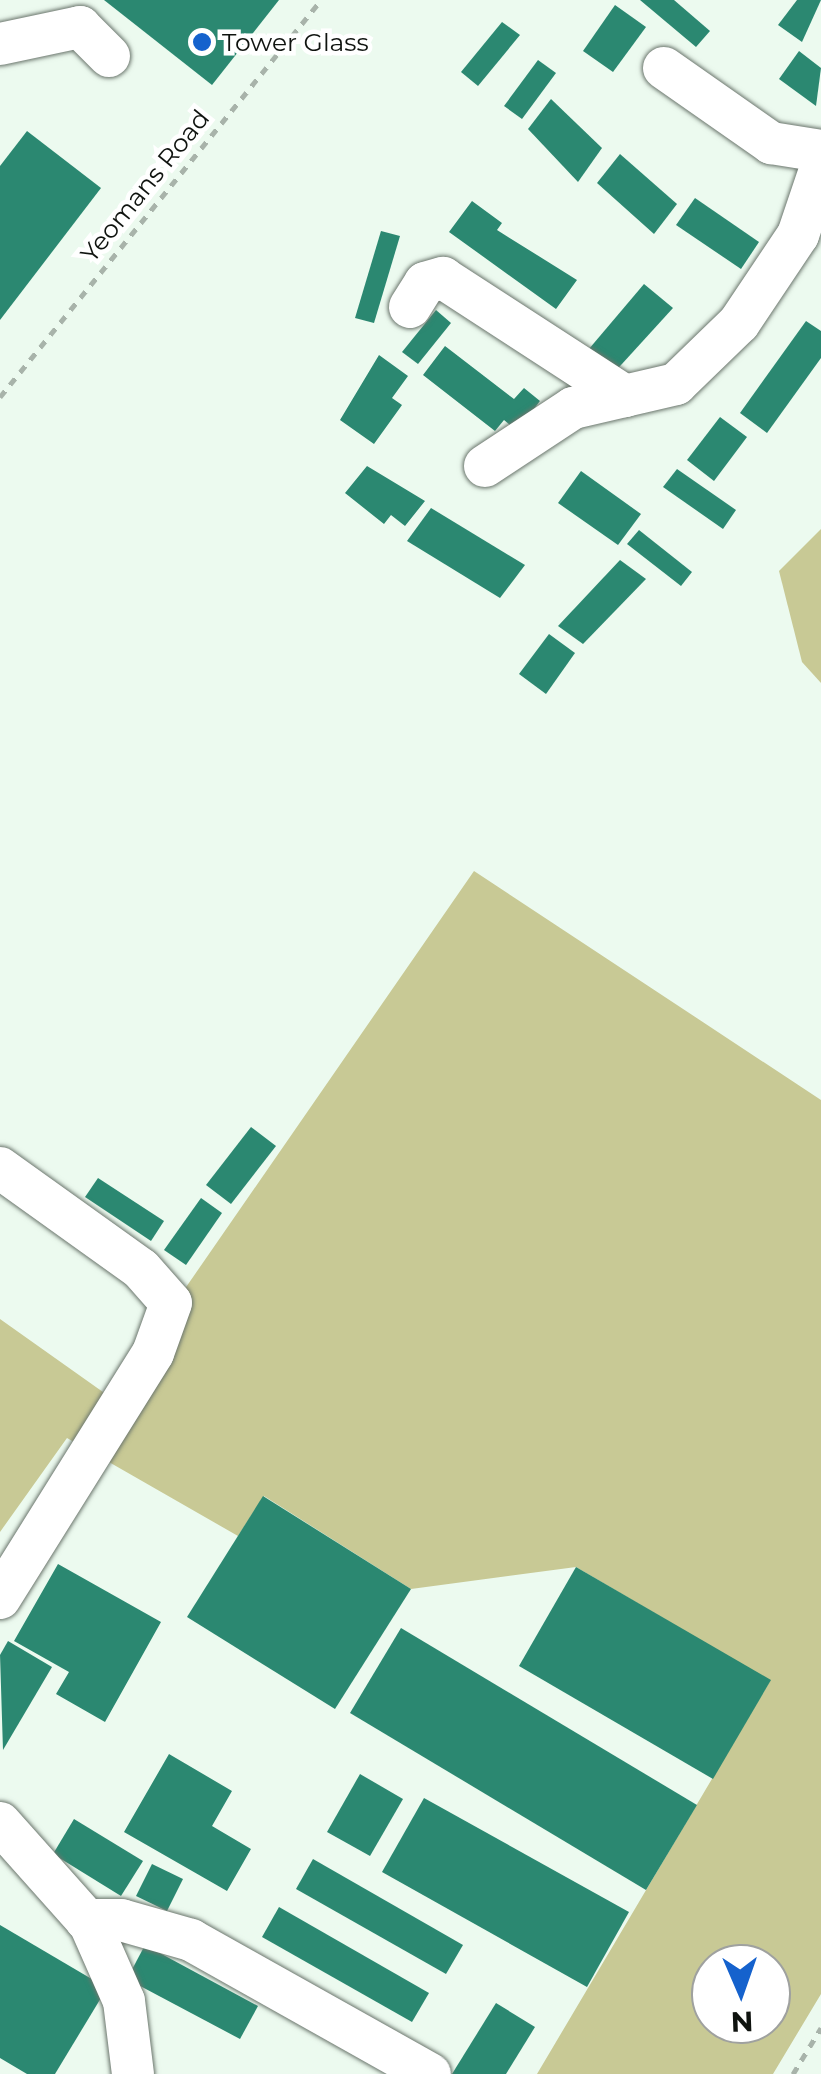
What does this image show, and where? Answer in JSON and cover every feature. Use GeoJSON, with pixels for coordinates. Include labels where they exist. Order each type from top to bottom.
{"type":"FeatureCollection","features":[{"type":"Feature","properties":{"kind":"street"},"geometry":{"type":"LineString","coordinates":[[0,44],[80,28],[109,56]]}},
{"type":"Feature","properties":{"kind":"street"},"geometry":{"type":"LineString","coordinates":[[664,68],[770,143],[821,150]]}},
{"type":"Feature","properties":{"kind":"street"},"geometry":{"type":"LineString","coordinates":[[485,466],[573,408],[676,384],[739,323],[798,235],[821,167]]}},
{"type":"Feature","properties":{"kind":"street"},"geometry":{"type":"LineString","coordinates":[[410,307],[425,283],[443,278],[626,396]]}},
{"type":"Feature","properties":{"kind":"street"},"geometry":{"type":"LineString","coordinates":[[0,1168],[151,1277],[171,1303],[153,1354],[0,1598]]}},
{"type":"Feature","properties":{"kind":"street"},"geometry":{"type":"LineString","coordinates":[[0,1823],[86,1920],[124,2001],[133,2074]]}},
{"type":"Feature","properties":{"kind":"street"},"geometry":{"type":"LineString","coordinates":[[86,1920],[121,1920],[191,1940],[430,2074]]}},
{"type":"Feature","properties":{"kind":"path","name":"Yeomans Road"},"geometry":{"type":"LineString","coordinates":[[0,397],[321,0]]}},
{"type":"Feature","properties":{"kind":"path"},"geometry":{"type":"LineString","coordinates":[[793,2074],[821,2028]]}},
{"type":"Feature","properties":{"kind":"green space"},"geometry":{"type":"Polygon","coordinates":[[[821,529],[821,683],[802,662],[779,571],[821,529]]]}},
{"type":"Feature","properties":{"kind":"green space"},"geometry":{"type":"Polygon","coordinates":[[[474,871],[821,1100],[821,1994],[791,2044],[773,2074],[537,2074],[770,1681],[576,1567],[411,1589],[264,1496],[238,1536],[67,1438],[0,1532],[0,1319],[110,1397],[474,871]]]}},
{"type":"Feature","properties":{"kind":"building","name":"Tower Glass"},"geometry":{"type":"Polygon","coordinates":[[[104,0],[279,0],[212,85],[104,0]]]}},
{"type":"Feature","properties":{"kind":"building"},"geometry":{"type":"Polygon","coordinates":[[[640,0],[674,0],[710,31],[696,47],[640,0]]]}},
{"type":"Feature","properties":{"kind":"building"},"geometry":{"type":"Polygon","coordinates":[[[797,0],[821,0],[802,42],[778,25],[797,0]]]}},
{"type":"Feature","properties":{"kind":"building"},"geometry":{"type":"Polygon","coordinates":[[[615,5],[646,27],[613,72],[583,51],[615,5]]]}},
{"type":"Feature","properties":{"kind":"building"},"geometry":{"type":"Polygon","coordinates":[[[502,22],[520,35],[478,86],[461,72],[502,22]]]}},
{"type":"Feature","properties":{"kind":"building"},"geometry":{"type":"Polygon","coordinates":[[[799,51],[821,68],[816,106],[779,79],[799,51]]]}},
{"type":"Feature","properties":{"kind":"building"},"geometry":{"type":"Polygon","coordinates":[[[538,60],[556,73],[522,119],[504,106],[538,60]]]}},
{"type":"Feature","properties":{"kind":"building"},"geometry":{"type":"Polygon","coordinates":[[[551,99],[602,148],[578,182],[528,129],[551,99]]]}},
{"type":"Feature","properties":{"kind":"building"},"geometry":{"type":"Polygon","coordinates":[[[27,131],[101,188],[0,320],[0,166],[27,131]]]}},
{"type":"Feature","properties":{"kind":"building"},"geometry":{"type":"Polygon","coordinates":[[[620,154],[677,204],[654,234],[597,183],[620,154]]]}},
{"type":"Feature","properties":{"kind":"building"},"geometry":{"type":"Polygon","coordinates":[[[695,198],[759,242],[741,269],[676,225],[695,198]]]}},
{"type":"Feature","properties":{"kind":"building"},"geometry":{"type":"Polygon","coordinates":[[[472,201],[502,223],[497,230],[577,280],[556,309],[449,232],[472,201]]]}},
{"type":"Feature","properties":{"kind":"building"},"geometry":{"type":"Polygon","coordinates":[[[381,231],[400,236],[374,323],[355,318],[381,231]]]}},
{"type":"Feature","properties":{"kind":"building"},"geometry":{"type":"Polygon","coordinates":[[[644,284],[673,308],[611,376],[583,356],[644,284]]]}},
{"type":"Feature","properties":{"kind":"building"},"geometry":{"type":"Polygon","coordinates":[[[436,310],[451,323],[418,364],[402,352],[436,310]]]}},
{"type":"Feature","properties":{"kind":"building"},"geometry":{"type":"Polygon","coordinates":[[[806,321],[821,331],[821,358],[767,433],[740,413],[806,321]]]}},
{"type":"Feature","properties":{"kind":"building"},"geometry":{"type":"Polygon","coordinates":[[[445,346],[514,399],[524,388],[540,401],[517,431],[504,420],[495,431],[423,375],[445,346]]]}},
{"type":"Feature","properties":{"kind":"building"},"geometry":{"type":"Polygon","coordinates":[[[379,355],[408,376],[392,398],[402,405],[374,444],[340,420],[379,355]]]}},
{"type":"Feature","properties":{"kind":"building"},"geometry":{"type":"Polygon","coordinates":[[[720,417],[747,437],[714,481],[687,460],[720,417]]]}},
{"type":"Feature","properties":{"kind":"building"},"geometry":{"type":"Polygon","coordinates":[[[367,466],[425,501],[405,526],[391,515],[384,524],[345,493],[367,466]]]}},
{"type":"Feature","properties":{"kind":"building"},"geometry":{"type":"Polygon","coordinates":[[[677,469],[736,510],[723,529],[663,487],[677,469]]]}},
{"type":"Feature","properties":{"kind":"building"},"geometry":{"type":"Polygon","coordinates":[[[581,471],[641,514],[618,545],[558,503],[581,471]]]}},
{"type":"Feature","properties":{"kind":"building"},"geometry":{"type":"Polygon","coordinates":[[[431,508],[525,565],[500,598],[407,541],[431,508]]]}},
{"type":"Feature","properties":{"kind":"building"},"geometry":{"type":"Polygon","coordinates":[[[639,530],[692,572],[681,586],[627,544],[639,530]]]}},
{"type":"Feature","properties":{"kind":"building"},"geometry":{"type":"Polygon","coordinates":[[[620,560],[646,579],[583,644],[558,626],[620,560]]]}},
{"type":"Feature","properties":{"kind":"building"},"geometry":{"type":"Polygon","coordinates":[[[549,634],[575,653],[546,694],[519,674],[549,634]]]}},
{"type":"Feature","properties":{"kind":"building"},"geometry":{"type":"Polygon","coordinates":[[[251,1127],[276,1146],[231,1204],[206,1185],[251,1127]]]}},
{"type":"Feature","properties":{"kind":"building"},"geometry":{"type":"Polygon","coordinates":[[[98,1178],[164,1221],[151,1241],[85,1197],[98,1178]]]}},
{"type":"Feature","properties":{"kind":"building"},"geometry":{"type":"Polygon","coordinates":[[[201,1198],[222,1213],[186,1265],[164,1250],[201,1198]]]}},
{"type":"Feature","properties":{"kind":"building"},"geometry":{"type":"Polygon","coordinates":[[[263,1496],[411,1589],[335,1709],[187,1617],[263,1496]]]}},
{"type":"Feature","properties":{"kind":"building"},"geometry":{"type":"Polygon","coordinates":[[[58,1564],[161,1622],[105,1722],[56,1694],[69,1672],[14,1641],[58,1564]]]}},
{"type":"Feature","properties":{"kind":"building"},"geometry":{"type":"Polygon","coordinates":[[[576,1567],[771,1680],[713,1779],[519,1666],[576,1567]]]}},
{"type":"Feature","properties":{"kind":"building"},"geometry":{"type":"Polygon","coordinates":[[[401,1628],[697,1805],[646,1890],[350,1713],[401,1628]]]}},
{"type":"Feature","properties":{"kind":"building"},"geometry":{"type":"Polygon","coordinates":[[[8,1641],[52,1667],[3,1750],[0,1655],[8,1641]]]}},
{"type":"Feature","properties":{"kind":"building"},"geometry":{"type":"Polygon","coordinates":[[[169,1754],[232,1791],[212,1826],[251,1849],[227,1891],[124,1832],[169,1754]]]}},
{"type":"Feature","properties":{"kind":"building"},"geometry":{"type":"Polygon","coordinates":[[[360,1774],[403,1799],[370,1856],[327,1832],[360,1774]]]}},
{"type":"Feature","properties":{"kind":"building"},"geometry":{"type":"Polygon","coordinates":[[[424,1798],[629,1912],[587,1987],[382,1872],[424,1798]]]}},
{"type":"Feature","properties":{"kind":"building"},"geometry":{"type":"Polygon","coordinates":[[[74,1819],[143,1861],[121,1896],[53,1854],[74,1819]]]}},
{"type":"Feature","properties":{"kind":"building"},"geometry":{"type":"Polygon","coordinates":[[[313,1859],[463,1945],[446,1974],[296,1889],[313,1859]]]}},
{"type":"Feature","properties":{"kind":"building"},"geometry":{"type":"Polygon","coordinates":[[[152,1864],[183,1879],[167,1911],[136,1896],[152,1864]]]}},
{"type":"Feature","properties":{"kind":"building"},"geometry":{"type":"Polygon","coordinates":[[[279,1907],[429,1993],[412,2022],[262,1937],[279,1907]]]}},
{"type":"Feature","properties":{"kind":"building"},"geometry":{"type":"Polygon","coordinates":[[[0,1925],[107,1988],[55,2074],[27,2074],[0,2058],[0,1925]]]}},
{"type":"Feature","properties":{"kind":"building"},"geometry":{"type":"Polygon","coordinates":[[[145,1945],[258,2006],[240,2039],[127,1979],[145,1945]]]}},
{"type":"Feature","properties":{"kind":"building"},"geometry":{"type":"Polygon","coordinates":[[[496,2003],[535,2027],[506,2074],[452,2074],[496,2003]]]}},
{"type":"Feature","properties":{"kind":"place","name":"Tower Glass"},"geometry":{"type":"Point","coordinates":[202,42]}}]}
